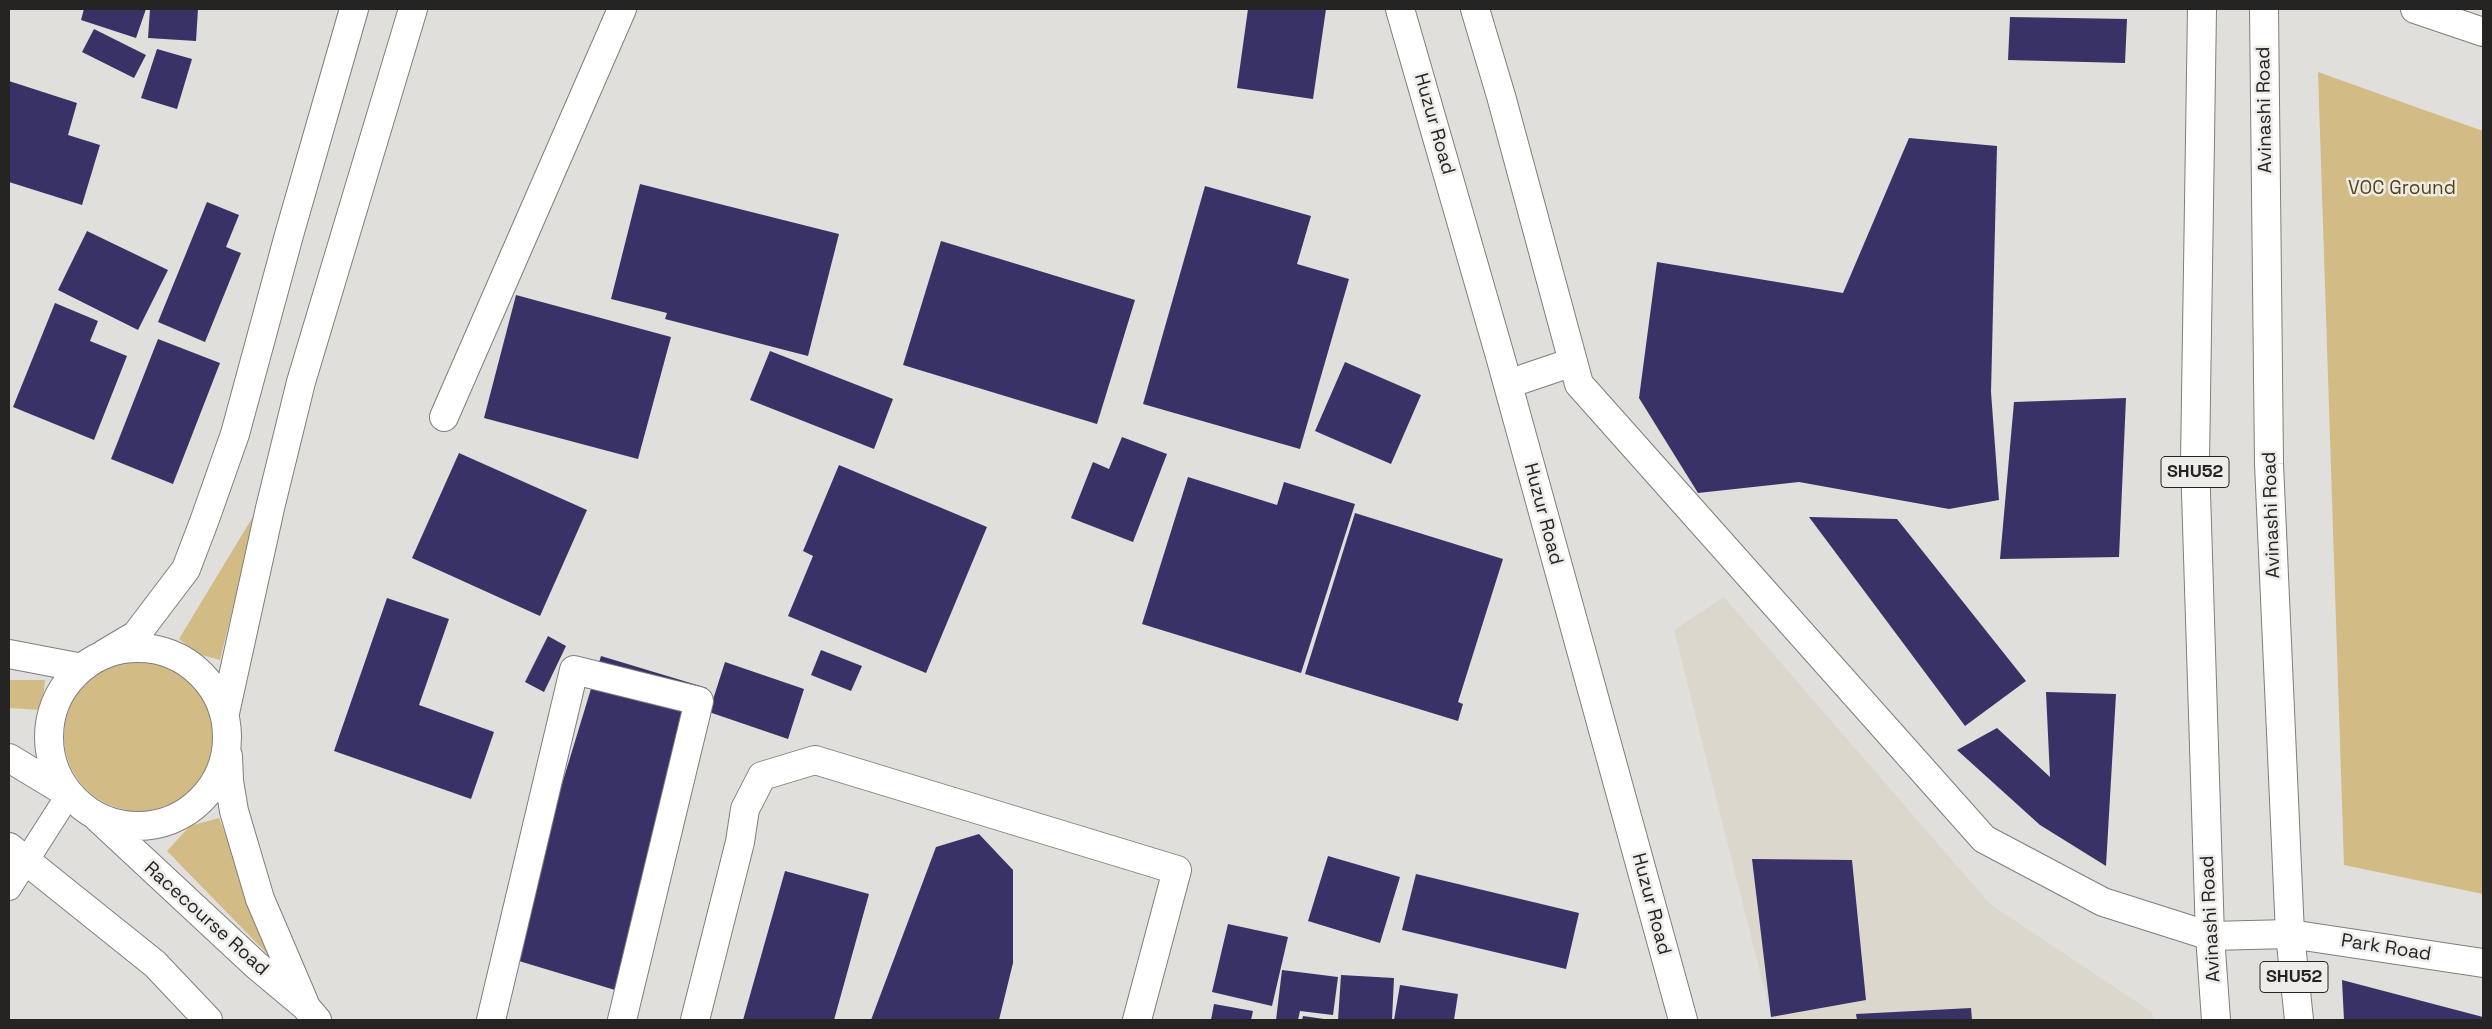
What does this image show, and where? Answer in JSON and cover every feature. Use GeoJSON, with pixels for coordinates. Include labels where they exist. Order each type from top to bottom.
{"type":"FeatureCollection","features":[{"type":"Feature","properties":{"kind":"street"},"geometry":{"type":"LineString","coordinates":[[69,794],[54,769],[49,741],[52,713],[64,687],[77,667],[136,635],[186,569],[235,434],[354,9]]}},
{"type":"Feature","properties":{"kind":"street"},"geometry":{"type":"LineString","coordinates":[[225,714],[270,508],[301,382],[413,9]]}},
{"type":"Feature","properties":{"kind":"street"},"geometry":{"type":"LineString","coordinates":[[444,417],[622,9]]}},
{"type":"Feature","properties":{"kind":"street","name":"Huzur Road"},"geometry":{"type":"LineString","coordinates":[[1400,9],[1508,384],[1683,1020]]}},
{"type":"Feature","properties":{"kind":"street","name":"Park Road"},"geometry":{"type":"LineString","coordinates":[[1475,9],[1501,96],[1579,384],[1984,839],[2103,902],[2210,936],[2290,934],[2483,963]]}},
{"type":"Feature","properties":{"kind":"street","name":"Avinashi Road"},"geometry":{"type":"LineString","coordinates":[[2202,9],[2195,461],[2210,936],[2216,1020]]}},
{"type":"Feature","properties":{"kind":"street","name":"Avinashi Road"},"geometry":{"type":"LineString","coordinates":[[2264,9],[2270,464],[2290,934],[2299,1020]]}},
{"type":"Feature","properties":{"kind":"street"},"geometry":{"type":"LineString","coordinates":[[2415,9],[2483,32]]}},
{"type":"Feature","properties":{"kind":"street"},"geometry":{"type":"LineString","coordinates":[[1508,384],[1573,362]]}},
{"type":"Feature","properties":{"kind":"street"},"geometry":{"type":"LineString","coordinates":[[104,654],[127,648],[150,647],[176,655],[198,669],[214,689],[225,714],[229,781],[234,811],[260,899],[311,1013]]}},
{"type":"Feature","properties":{"kind":"street"},"geometry":{"type":"LineString","coordinates":[[9,654],[77,667]]}},
{"type":"Feature","properties":{"kind":"street"},"geometry":{"type":"LineString","coordinates":[[491,1020],[574,670],[699,701],[622,1020]]}},
{"type":"Feature","properties":{"kind":"street"},"geometry":{"type":"LineString","coordinates":[[95,816],[119,825],[144,826],[169,821],[177,817],[192,808],[210,790],[222,767],[228,742]]}},
{"type":"Feature","properties":{"kind":"street"},"geometry":{"type":"LineString","coordinates":[[9,758],[69,794]]}},
{"type":"Feature","properties":{"kind":"street"},"geometry":{"type":"LineString","coordinates":[[695,1020],[740,842],[745,809],[762,776],[815,760],[1177,870],[1137,1020]]}},
{"type":"Feature","properties":{"kind":"street","name":"Racecourse Road"},"geometry":{"type":"LineString","coordinates":[[69,794],[311,1013]]}},
{"type":"Feature","properties":{"kind":"street"},"geometry":{"type":"LineString","coordinates":[[17,854],[155,964],[208,1020]]}},
{"type":"Feature","properties":{"kind":"lane"},"geometry":{"type":"LineString","coordinates":[[9,888],[17,854],[69,794]]}},
{"type":"Feature","properties":{"kind":"shaded area"},"geometry":{"type":"Polygon","coordinates":[[[1724,597],[1990,904],[2152,1012],[2153,1020],[1772,1020],[1674,630],[1724,597]]]}},
{"type":"Feature","properties":{"kind":"green space","name":"VOC Ground"},"geometry":{"type":"Polygon","coordinates":[[[2318,72],[2483,131],[2483,894],[2344,865],[2318,72]]]}},
{"type":"Feature","properties":{"kind":"green space"},"geometry":{"type":"Polygon","coordinates":[[[257,510],[220,660],[198,654],[179,639],[257,510]]]}},
{"type":"Feature","properties":{"kind":"green space"},"geometry":{"type":"Polygon","coordinates":[[[139,661],[154,662],[168,666],[181,673],[192,683],[202,694],[209,707],[213,721],[213,751],[209,765],[202,778],[192,789],[181,799],[168,806],[154,810],[139,811],[124,810],[110,806],[97,799],[86,789],[76,778],[69,765],[65,751],[64,736],[65,721],[69,707],[76,694],[86,683],[97,673],[110,666],[124,662],[139,661]]]}},
{"type":"Feature","properties":{"kind":"green space"},"geometry":{"type":"Polygon","coordinates":[[[9,680],[45,680],[42,710],[9,708],[9,680]]]}},
{"type":"Feature","properties":{"kind":"green space"},"geometry":{"type":"Polygon","coordinates":[[[219,818],[279,966],[167,851],[190,826],[219,818]]]}},
{"type":"Feature","properties":{"kind":"building"},"geometry":{"type":"Polygon","coordinates":[[[84,9],[146,9],[136,38],[81,20],[84,9]]]}},
{"type":"Feature","properties":{"kind":"building"},"geometry":{"type":"Polygon","coordinates":[[[150,9],[198,9],[196,41],[148,38],[150,9]]]}},
{"type":"Feature","properties":{"kind":"building"},"geometry":{"type":"Polygon","coordinates":[[[1248,9],[1326,9],[1313,99],[1237,88],[1248,9]]]}},
{"type":"Feature","properties":{"kind":"building"},"geometry":{"type":"Polygon","coordinates":[[[2010,17],[2127,19],[2125,63],[2008,60],[2010,17]]]}},
{"type":"Feature","properties":{"kind":"building"},"geometry":{"type":"Polygon","coordinates":[[[94,29],[146,55],[134,78],[82,52],[94,29]]]}},
{"type":"Feature","properties":{"kind":"building"},"geometry":{"type":"Polygon","coordinates":[[[157,49],[192,59],[177,109],[141,98],[157,49]]]}},
{"type":"Feature","properties":{"kind":"building"},"geometry":{"type":"Polygon","coordinates":[[[9,81],[77,103],[68,135],[100,145],[82,205],[9,182],[9,81]]]}},
{"type":"Feature","properties":{"kind":"building"},"geometry":{"type":"Polygon","coordinates":[[[1909,138],[1997,146],[1991,392],[1999,500],[1949,509],[1799,482],[1698,493],[1639,398],[1657,262],[1843,293],[1909,138]]]}},
{"type":"Feature","properties":{"kind":"building"},"geometry":{"type":"Polygon","coordinates":[[[640,184],[839,234],[808,356],[665,319],[667,313],[611,299],[640,184]]]}},
{"type":"Feature","properties":{"kind":"building"},"geometry":{"type":"Polygon","coordinates":[[[1205,186],[1311,216],[1297,264],[1349,279],[1300,449],[1143,404],[1205,186]]]}},
{"type":"Feature","properties":{"kind":"building"},"geometry":{"type":"Polygon","coordinates":[[[207,202],[239,215],[226,247],[241,253],[205,342],[158,322],[207,202]]]}},
{"type":"Feature","properties":{"kind":"building"},"geometry":{"type":"Polygon","coordinates":[[[87,231],[168,270],[138,330],[58,290],[87,231]]]}},
{"type":"Feature","properties":{"kind":"building"},"geometry":{"type":"Polygon","coordinates":[[[941,241],[1135,300],[1097,424],[903,365],[941,241]]]}},
{"type":"Feature","properties":{"kind":"building"},"geometry":{"type":"Polygon","coordinates":[[[516,295],[671,337],[638,459],[484,418],[516,295]]]}},
{"type":"Feature","properties":{"kind":"building"},"geometry":{"type":"Polygon","coordinates":[[[55,303],[98,321],[90,341],[127,356],[94,440],[13,407],[55,303]]]}},
{"type":"Feature","properties":{"kind":"building"},"geometry":{"type":"Polygon","coordinates":[[[158,339],[220,363],[173,484],[111,459],[158,339]]]}},
{"type":"Feature","properties":{"kind":"building"},"geometry":{"type":"Polygon","coordinates":[[[770,351],[893,399],[874,449],[750,400],[770,351]]]}},
{"type":"Feature","properties":{"kind":"building"},"geometry":{"type":"Polygon","coordinates":[[[1345,362],[1421,395],[1391,464],[1315,431],[1345,362]]]}},
{"type":"Feature","properties":{"kind":"building"},"geometry":{"type":"Polygon","coordinates":[[[2126,398],[2119,557],[2000,559],[2014,402],[2126,398]]]}},
{"type":"Feature","properties":{"kind":"building"},"geometry":{"type":"Polygon","coordinates":[[[1122,437],[1167,454],[1133,542],[1071,518],[1093,462],[1109,469],[1122,437]]]}},
{"type":"Feature","properties":{"kind":"building"},"geometry":{"type":"Polygon","coordinates":[[[459,453],[587,510],[540,616],[412,558],[459,453]]]}},
{"type":"Feature","properties":{"kind":"building"},"geometry":{"type":"Polygon","coordinates":[[[839,465],[987,527],[926,673],[788,616],[813,556],[803,551],[839,465]]]}},
{"type":"Feature","properties":{"kind":"building"},"geometry":{"type":"Polygon","coordinates":[[[1188,477],[1277,505],[1284,482],[1355,504],[1301,673],[1142,624],[1188,477]]]}},
{"type":"Feature","properties":{"kind":"building"},"geometry":{"type":"Polygon","coordinates":[[[1355,513],[1503,559],[1458,702],[1463,704],[1458,721],[1305,674],[1355,513]]]}},
{"type":"Feature","properties":{"kind":"building"},"geometry":{"type":"Polygon","coordinates":[[[1809,517],[1897,519],[2026,681],[1965,726],[1809,517]]]}},
{"type":"Feature","properties":{"kind":"building"},"geometry":{"type":"Polygon","coordinates":[[[387,598],[449,619],[419,705],[494,732],[471,799],[334,751],[387,598]]]}},
{"type":"Feature","properties":{"kind":"building"},"geometry":{"type":"Polygon","coordinates":[[[548,636],[566,646],[544,692],[525,682],[548,636]]]}},
{"type":"Feature","properties":{"kind":"building"},"geometry":{"type":"Polygon","coordinates":[[[821,650],[862,666],[851,691],[811,675],[821,650]]]}},
{"type":"Feature","properties":{"kind":"building"},"geometry":{"type":"Polygon","coordinates":[[[601,656],[707,688],[615,990],[509,958],[601,656]]]}},
{"type":"Feature","properties":{"kind":"building"},"geometry":{"type":"Polygon","coordinates":[[[725,662],[804,689],[788,739],[709,712],[725,662]]]}},
{"type":"Feature","properties":{"kind":"building"},"geometry":{"type":"Polygon","coordinates":[[[2046,692],[2116,694],[2106,866],[2040,825],[1957,750],[1997,728],[2050,777],[2046,692]]]}},
{"type":"Feature","properties":{"kind":"building"},"geometry":{"type":"Polygon","coordinates":[[[979,834],[1013,870],[1013,963],[999,1020],[871,1020],[936,847],[979,834]]]}},
{"type":"Feature","properties":{"kind":"building"},"geometry":{"type":"Polygon","coordinates":[[[1328,856],[1400,877],[1380,943],[1308,921],[1328,856]]]}},
{"type":"Feature","properties":{"kind":"building"},"geometry":{"type":"Polygon","coordinates":[[[1752,859],[1852,860],[1866,1000],[1771,1017],[1752,859]]]}},
{"type":"Feature","properties":{"kind":"building"},"geometry":{"type":"Polygon","coordinates":[[[785,871],[869,894],[834,1020],[743,1020],[785,871]]]}},
{"type":"Feature","properties":{"kind":"building"},"geometry":{"type":"Polygon","coordinates":[[[1416,874],[1579,913],[1566,969],[1402,930],[1416,874]]]}},
{"type":"Feature","properties":{"kind":"building"},"geometry":{"type":"Polygon","coordinates":[[[1228,924],[1288,937],[1272,1006],[1212,992],[1228,924]]]}},
{"type":"Feature","properties":{"kind":"building"},"geometry":{"type":"Polygon","coordinates":[[[1282,970],[1338,977],[1333,1015],[1300,1011],[1298,1020],[1276,1020],[1282,970]]]}},
{"type":"Feature","properties":{"kind":"building"},"geometry":{"type":"Polygon","coordinates":[[[1341,975],[1394,978],[1392,1020],[1338,1020],[1341,975]]]}},
{"type":"Feature","properties":{"kind":"building"},"geometry":{"type":"Polygon","coordinates":[[[2342,980],[2483,1017],[2483,1020],[2344,1020],[2342,980]]]}},
{"type":"Feature","properties":{"kind":"building"},"geometry":{"type":"Polygon","coordinates":[[[1400,985],[1458,994],[1454,1020],[1394,1020],[1400,985]]]}},
{"type":"Feature","properties":{"kind":"building"},"geometry":{"type":"Polygon","coordinates":[[[1214,1004],[1253,1011],[1251,1020],[1211,1020],[1214,1004]]]}},
{"type":"Feature","properties":{"kind":"building"},"geometry":{"type":"Polygon","coordinates":[[[1971,1008],[1972,1020],[1857,1020],[1856,1014],[1971,1008]]]}},
{"type":"Feature","properties":{"kind":"building"},"geometry":{"type":"Polygon","coordinates":[[[1303,1016],[1324,1019],[1324,1020],[1302,1020],[1303,1016]]]}}]}
